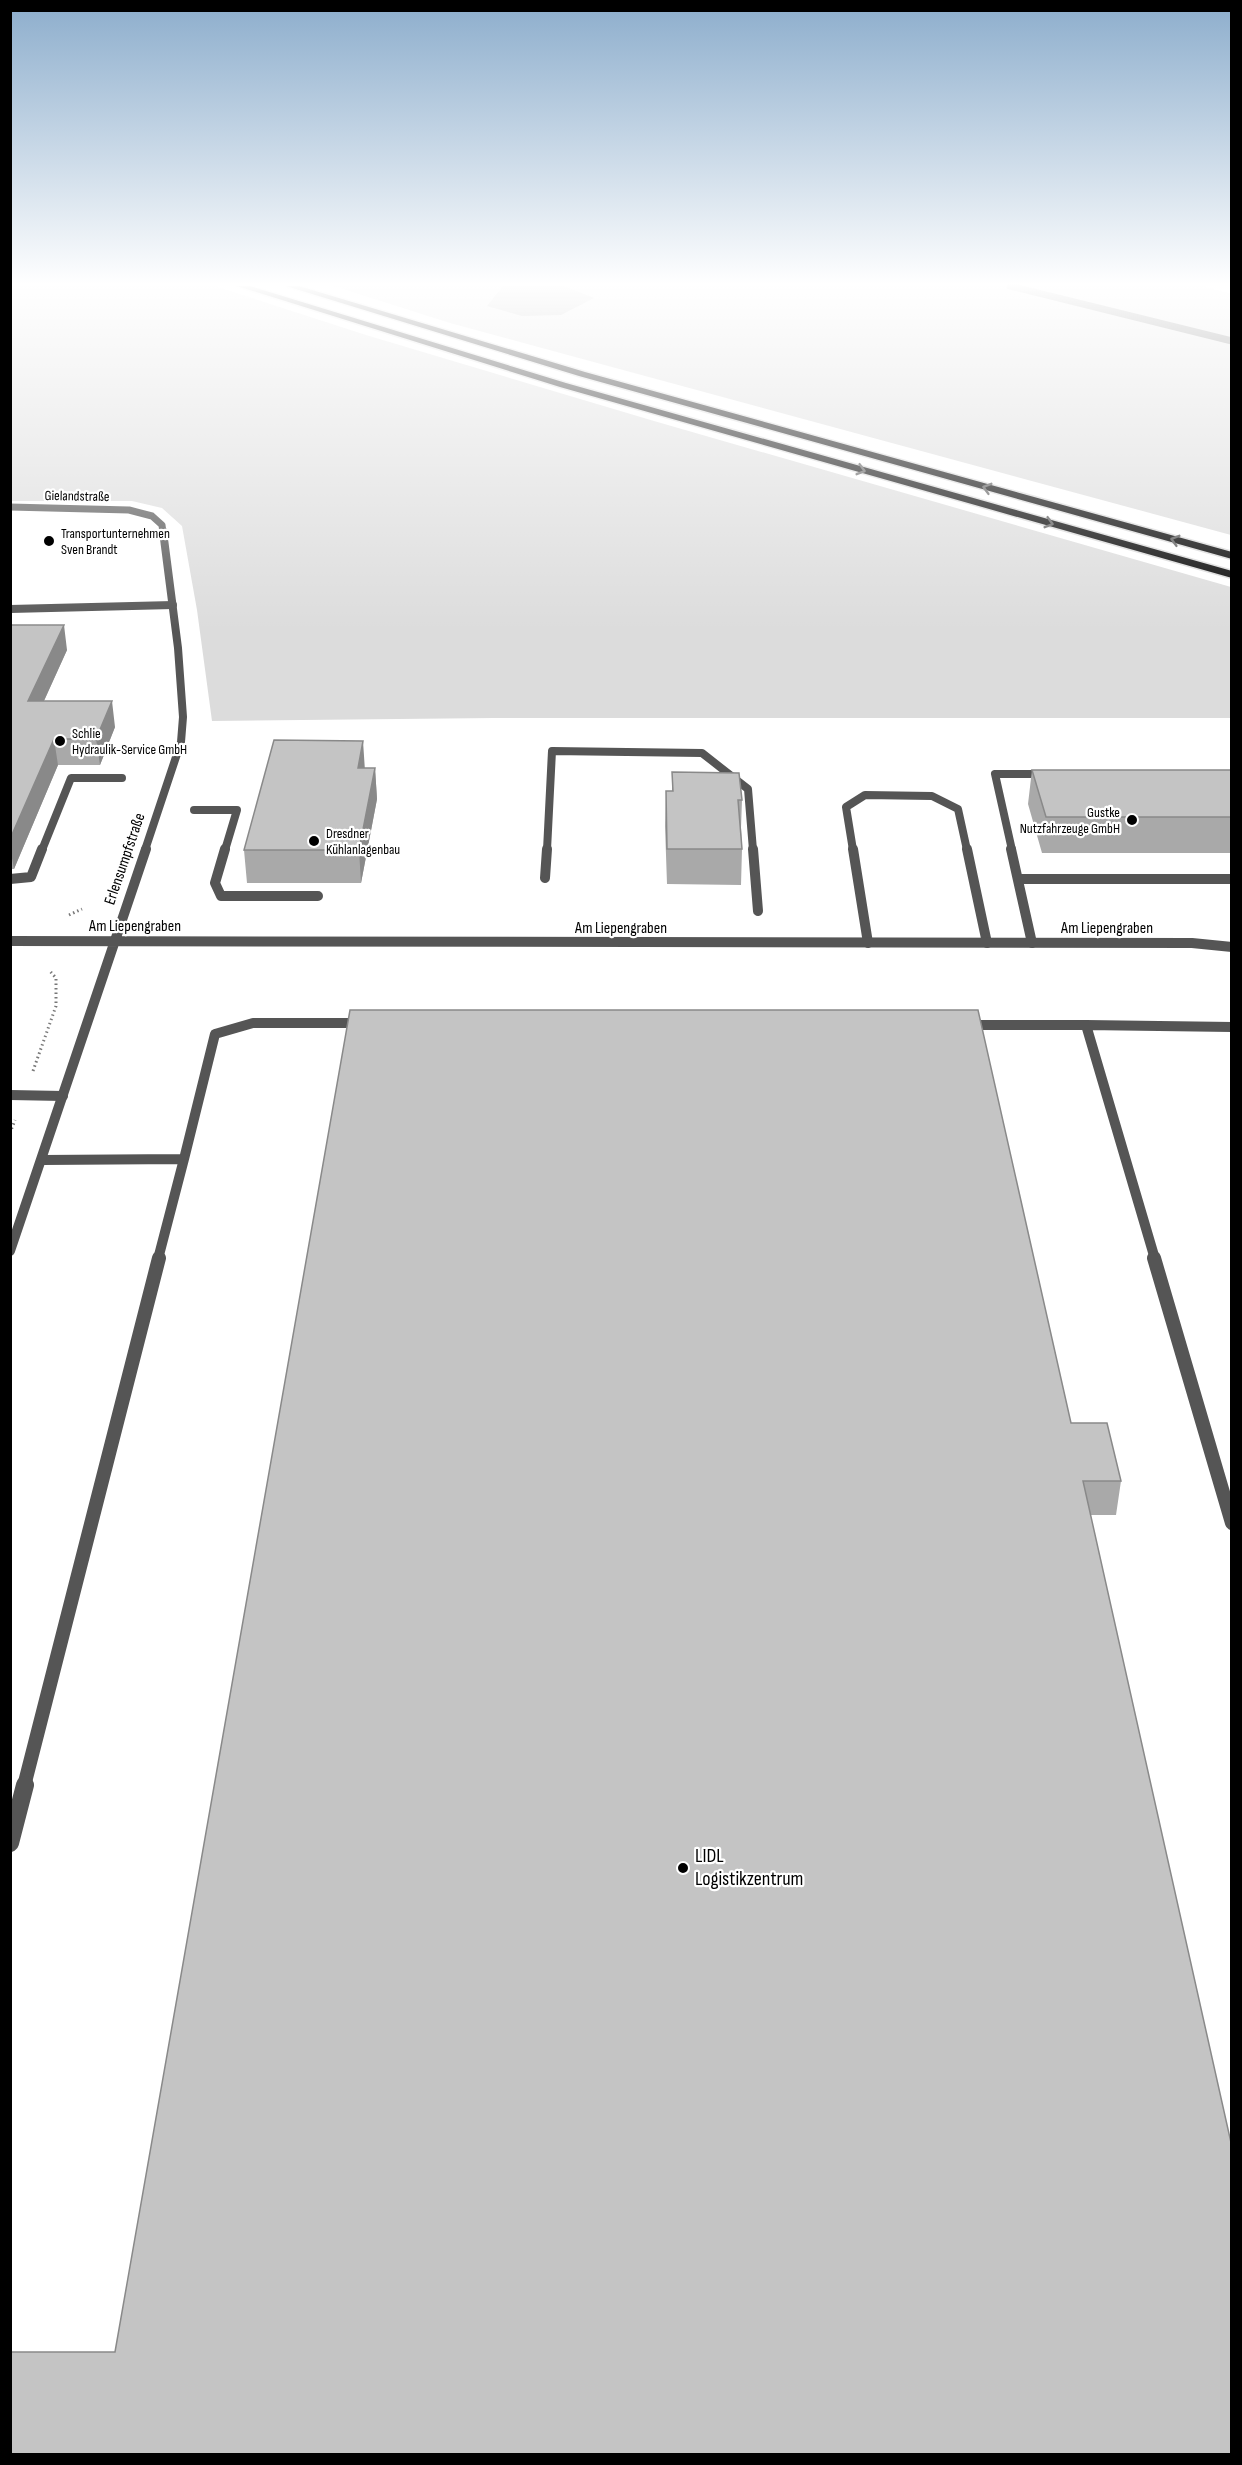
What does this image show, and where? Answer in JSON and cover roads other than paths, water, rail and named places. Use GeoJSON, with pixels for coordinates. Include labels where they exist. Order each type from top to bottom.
{"type":"FeatureCollection","features":[{"type":"Feature","properties":{"kind":"highway"},"geometry":{"type":"LineString","coordinates":[[619,401],[1232,575]]}},
{"type":"Feature","properties":{"kind":"highway"},"geometry":{"type":"LineString","coordinates":[[679,401],[1232,556]]}},
{"type":"Feature","properties":{"kind":"street","name":"Gielandstraße"},"geometry":{"type":"LineString","coordinates":[[10,507],[107,508],[142,512]]}},
{"type":"Feature","properties":{"kind":"street","name":"Erlensumpfstraße"},"geometry":{"type":"LineString","coordinates":[[10,1251],[171,778],[181,742],[183,717],[173,605],[162,525],[152,516],[142,512]]}},
{"type":"Feature","properties":{"kind":"street"},"geometry":{"type":"LineString","coordinates":[[10,609],[173,605]]}},
{"type":"Feature","properties":{"kind":"street"},"geometry":{"type":"LineString","coordinates":[[545,878],[552,751],[702,753],[748,789],[758,911]]}},
{"type":"Feature","properties":{"kind":"street"},"geometry":{"type":"LineString","coordinates":[[1032,943],[994,774],[1054,774]]}},
{"type":"Feature","properties":{"kind":"street"},"geometry":{"type":"LineString","coordinates":[[10,879],[31,877],[71,777],[122,778]]}},
{"type":"Feature","properties":{"kind":"street"},"geometry":{"type":"LineString","coordinates":[[868,943],[846,807],[865,795],[932,796],[958,809],[987,943]]}},
{"type":"Feature","properties":{"kind":"street"},"geometry":{"type":"LineString","coordinates":[[194,810],[237,810],[215,883],[221,896],[318,896]]}},
{"type":"Feature","properties":{"kind":"street"},"geometry":{"type":"LineString","coordinates":[[1018,879],[1232,879]]}},
{"type":"Feature","properties":{"kind":"street","name":"Am Liepengraben"},"geometry":{"type":"LineString","coordinates":[[10,941],[1192,943],[1232,946]]}},
{"type":"Feature","properties":{"kind":"street"},"geometry":{"type":"LineString","coordinates":[[10,1843],[215,1034],[253,1023],[372,1023]]}},
{"type":"Feature","properties":{"kind":"street"},"geometry":{"type":"LineString","coordinates":[[955,1025],[1232,1027]]}},
{"type":"Feature","properties":{"kind":"street"},"geometry":{"type":"LineString","coordinates":[[1086,1025],[1232,1523]]}},
{"type":"Feature","properties":{"kind":"street"},"geometry":{"type":"LineString","coordinates":[[10,1095],[63,1096]]}},
{"type":"Feature","properties":{"kind":"street"},"geometry":{"type":"LineString","coordinates":[[42,1160],[184,1159]]}},
{"type":"Feature","properties":{"kind":"place","name":"Transportunternehmen Sven Brandt"},"geometry":{"type":"Point","coordinates":[49,541]}},
{"type":"Feature","properties":{"kind":"place","name":"Schlie Hydraulik-Service GmbH"},"geometry":{"type":"Point","coordinates":[60,741]}},
{"type":"Feature","properties":{"kind":"place","name":"Gustke Nutzfahrzeuge GmbH"},"geometry":{"type":"Point","coordinates":[1132,820]}},
{"type":"Feature","properties":{"kind":"place","name":"Dresdner Kühlanlagenbau"},"geometry":{"type":"Point","coordinates":[314,841]}},
{"type":"Feature","properties":{"kind":"place","name":"LIDL Logistikzentrum"},"geometry":{"type":"Point","coordinates":[683,1868]}}]}
